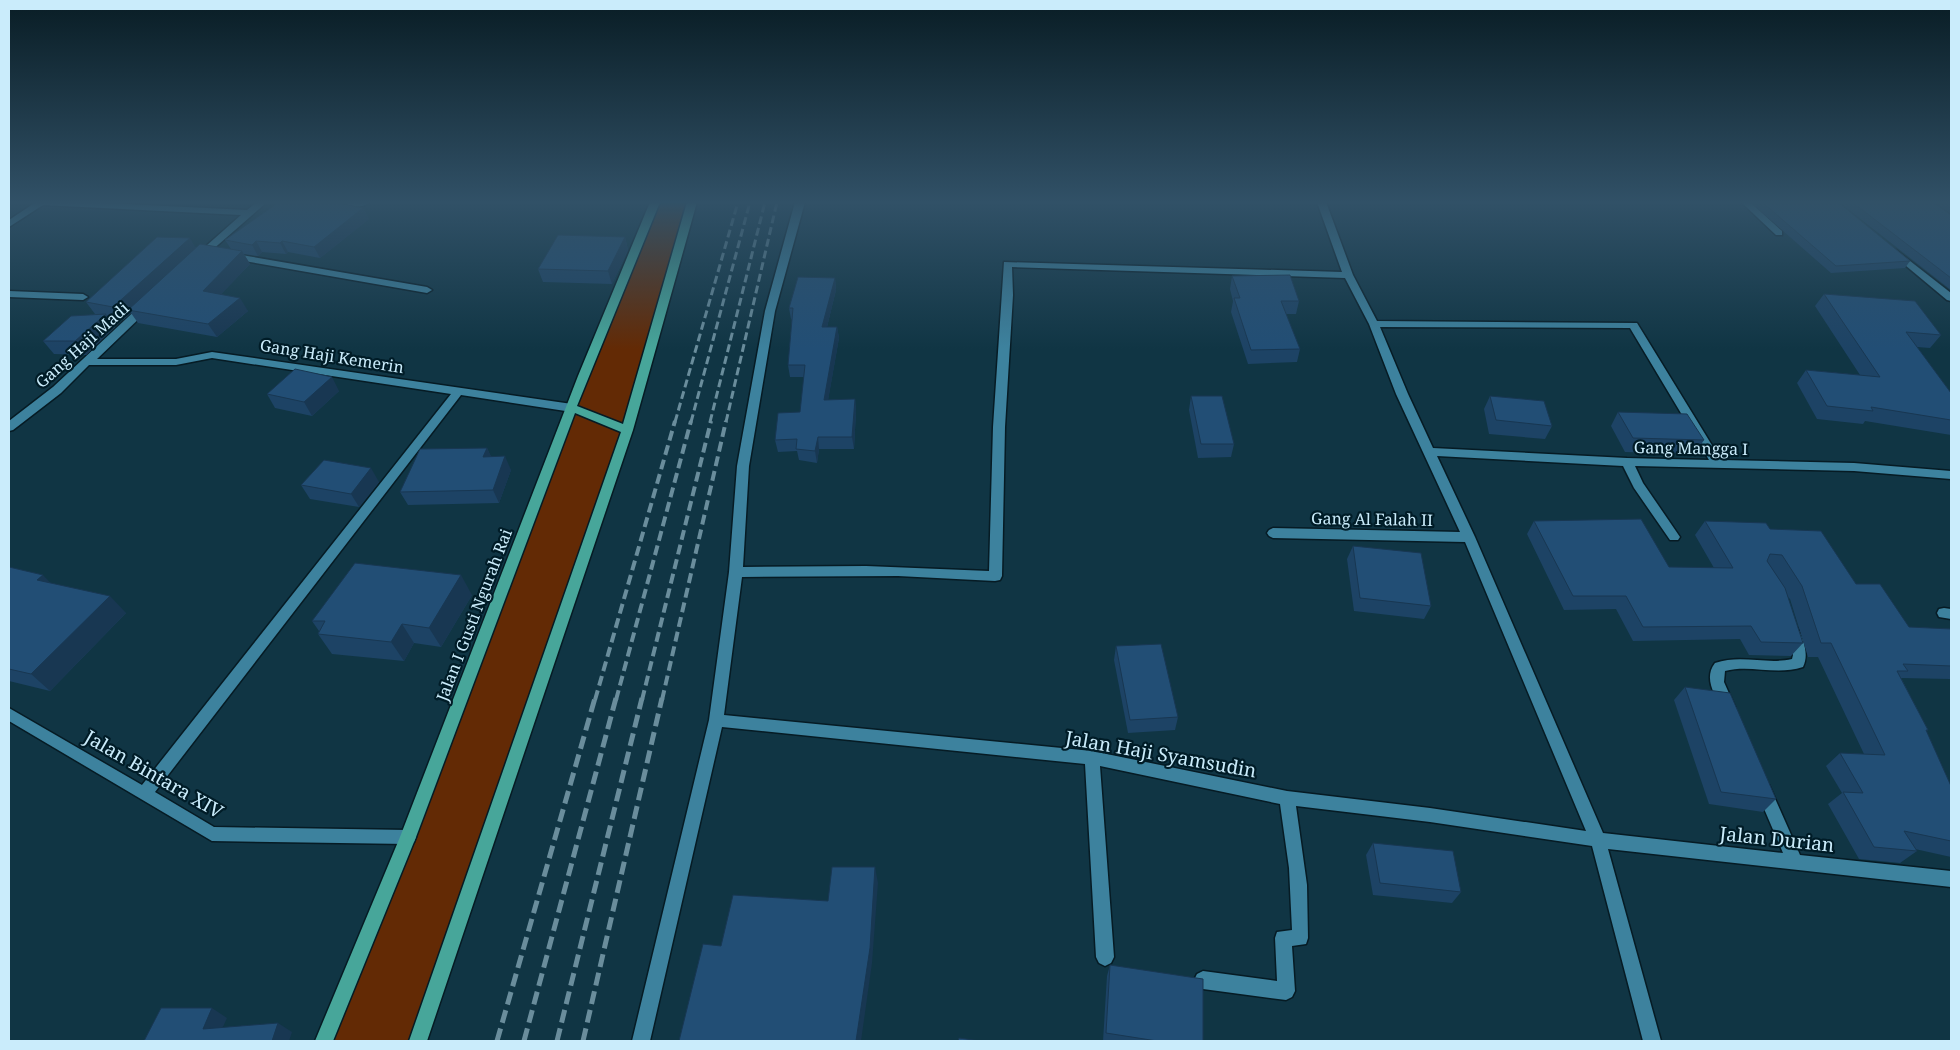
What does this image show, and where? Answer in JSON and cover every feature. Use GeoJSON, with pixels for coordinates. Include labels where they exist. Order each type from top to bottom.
{"type":"FeatureCollection","features":[{"type":"Feature","properties":{"kind":"main road","name":"Jalan I Gusti Ngurah Rai"},"geometry":{"type":"LineString","coordinates":[[324,1041],[408,837],[572,408],[582,376],[634,251]]}},
{"type":"Feature","properties":{"kind":"main road"},"geometry":{"type":"LineString","coordinates":[[418,1041],[627,430],[678,251]]}},
{"type":"Feature","properties":{"kind":"main road"},"geometry":{"type":"LineString","coordinates":[[572,408],[627,430]]}},
{"type":"Feature","properties":{"kind":"street"},"geometry":{"type":"LineString","coordinates":[[641,1041],[716,720],[736,572],[743,466],[770,311],[787,251]]}},
{"type":"Feature","properties":{"kind":"street"},"geometry":{"type":"LineString","coordinates":[[1339,251],[1348,275],[1374,324],[1402,394],[1470,538],[1598,840],[1652,1041]]}},
{"type":"Feature","properties":{"kind":"street"},"geometry":{"type":"LineString","coordinates":[[1892,251],[1951,298]]}},
{"type":"Feature","properties":{"kind":"street"},"geometry":{"type":"LineString","coordinates":[[191,265],[215,253],[427,290]]}},
{"type":"Feature","properties":{"kind":"street"},"geometry":{"type":"LineString","coordinates":[[736,572],[848,569],[924,570],[995,576],[1000,427],[1008,295],[1007,264],[1348,275]]}},
{"type":"Feature","properties":{"kind":"street"},"geometry":{"type":"LineString","coordinates":[[9,294],[83,297]]}},
{"type":"Feature","properties":{"kind":"street","name":"Gang Haji Madi"},"geometry":{"type":"LineString","coordinates":[[9,426],[57,390],[156,297]]}},
{"type":"Feature","properties":{"kind":"street"},"geometry":{"type":"LineString","coordinates":[[1374,324],[1633,325],[1718,464]]}},
{"type":"Feature","properties":{"kind":"street","name":"Gang Haji Kemerin"},"geometry":{"type":"LineString","coordinates":[[87,362],[176,362],[212,355],[572,408]]}},
{"type":"Feature","properties":{"kind":"street"},"geometry":{"type":"LineString","coordinates":[[145,793],[458,392]]}},
{"type":"Feature","properties":{"kind":"street","name":"Gang Mangga I"},"geometry":{"type":"LineString","coordinates":[[1429,452],[1627,462],[1854,467],[1951,475]]}},
{"type":"Feature","properties":{"kind":"street"},"geometry":{"type":"LineString","coordinates":[[1627,462],[1638,486],[1674,537]]}},
{"type":"Feature","properties":{"kind":"street","name":"Gang Al Falah II"},"geometry":{"type":"LineString","coordinates":[[1273,532],[1470,538]]}},
{"type":"Feature","properties":{"kind":"street"},"geometry":{"type":"LineString","coordinates":[[1733,718],[1718,682],[1716,672],[1720,667],[1737,663],[1786,668],[1798,663],[1800,655],[1787,618]]}},
{"type":"Feature","properties":{"kind":"street","name":"Jalan Bintara XIV"},"geometry":{"type":"LineString","coordinates":[[9,714],[212,834],[408,837]]}},
{"type":"Feature","properties":{"kind":"street","name":"Jalan Haji Syamsudin"},"geometry":{"type":"LineString","coordinates":[[716,720],[1092,758],[1287,798],[1430,815],[1598,840]]}},
{"type":"Feature","properties":{"kind":"street"},"geometry":{"type":"LineString","coordinates":[[1092,758],[1105,957]]}},
{"type":"Feature","properties":{"kind":"street"},"geometry":{"type":"LineString","coordinates":[[1760,781],[1795,861]]}},
{"type":"Feature","properties":{"kind":"street"},"geometry":{"type":"LineString","coordinates":[[1203,980],[1286,992],[1283,938],[1300,938],[1297,858],[1287,798]]}},
{"type":"Feature","properties":{"kind":"street","name":"Jalan Durian"},"geometry":{"type":"LineString","coordinates":[[1598,840],[1951,879]]}},
{"type":"Feature","properties":{"kind":"shaded area"},"geometry":{"type":"Polygon","coordinates":[[[636,251],[678,251],[627,430],[418,1041],[324,1041],[408,837],[636,251]]]}},
{"type":"Feature","properties":{"kind":"building"},"geometry":{"type":"Polygon","coordinates":[[[142,251],[175,251],[113,307],[86,302],[142,251]]]}},
{"type":"Feature","properties":{"kind":"building"},"geometry":{"type":"Polygon","coordinates":[[[192,251],[242,251],[203,291],[240,298],[208,324],[128,310],[192,251]]]}},
{"type":"Feature","properties":{"kind":"building"},"geometry":{"type":"Polygon","coordinates":[[[549,251],[618,251],[608,271],[538,269],[549,251]]]}},
{"type":"Feature","properties":{"kind":"building"},"geometry":{"type":"Polygon","coordinates":[[[1819,251],[1898,251],[1910,261],[1836,266],[1819,251]]]}},
{"type":"Feature","properties":{"kind":"building"},"geometry":{"type":"Polygon","coordinates":[[[1916,251],[1951,251],[1951,278],[1916,251]]]}},
{"type":"Feature","properties":{"kind":"building"},"geometry":{"type":"Polygon","coordinates":[[[1290,275],[1299,301],[1281,301],[1300,349],[1251,350],[1234,298],[1240,298],[1232,276],[1290,275]]]}},
{"type":"Feature","properties":{"kind":"building"},"geometry":{"type":"Polygon","coordinates":[[[798,277],[835,278],[822,327],[837,327],[824,400],[855,399],[852,437],[818,437],[815,451],[796,449],[797,439],[775,440],[778,413],[800,412],[805,365],[788,365],[793,308],[789,308],[798,277]]]}},
{"type":"Feature","properties":{"kind":"building"},"geometry":{"type":"Polygon","coordinates":[[[1824,294],[1915,301],[1941,335],[1906,332],[1951,393],[1951,420],[1871,407],[1873,411],[1827,406],[1806,370],[1880,377],[1824,294]]]}},
{"type":"Feature","properties":{"kind":"building"},"geometry":{"type":"Polygon","coordinates":[[[106,314],[75,341],[43,341],[71,316],[106,314]]]}},
{"type":"Feature","properties":{"kind":"building"},"geometry":{"type":"Polygon","coordinates":[[[295,369],[332,377],[304,402],[267,394],[295,369]]]}},
{"type":"Feature","properties":{"kind":"building"},"geometry":{"type":"Polygon","coordinates":[[[1191,396],[1222,396],[1234,444],[1201,444],[1191,396]]]}},
{"type":"Feature","properties":{"kind":"building"},"geometry":{"type":"Polygon","coordinates":[[[1490,396],[1544,401],[1552,426],[1496,420],[1490,396]]]}},
{"type":"Feature","properties":{"kind":"building"},"geometry":{"type":"Polygon","coordinates":[[[1618,412],[1687,414],[1704,440],[1633,438],[1618,412]]]}},
{"type":"Feature","properties":{"kind":"building"},"geometry":{"type":"Polygon","coordinates":[[[487,448],[483,457],[505,456],[493,490],[400,492],[420,449],[487,448]]]}},
{"type":"Feature","properties":{"kind":"building"},"geometry":{"type":"Polygon","coordinates":[[[324,460],[371,468],[351,494],[301,485],[324,460]]]}},
{"type":"Feature","properties":{"kind":"building"},"geometry":{"type":"Polygon","coordinates":[[[1641,519],[1669,567],[1733,568],[1705,521],[1766,523],[1770,529],[1821,531],[1856,584],[1880,584],[1909,627],[1951,629],[1951,666],[1903,664],[1908,671],[1897,671],[1928,730],[1926,730],[1951,786],[1951,841],[1904,831],[1917,851],[1874,847],[1843,792],[1863,793],[1840,753],[1885,755],[1831,643],[1821,643],[1802,586],[1782,555],[1770,554],[1767,561],[1785,588],[1803,643],[1761,642],[1751,626],[1643,627],[1626,596],[1573,596],[1534,521],[1641,519]]]}},
{"type":"Feature","properties":{"kind":"building"},"geometry":{"type":"Polygon","coordinates":[[[1353,546],[1421,553],[1431,606],[1360,598],[1353,546]]]}},
{"type":"Feature","properties":{"kind":"building"},"geometry":{"type":"Polygon","coordinates":[[[355,563],[461,575],[429,628],[402,624],[391,642],[318,634],[325,621],[312,621],[355,563]]]}},
{"type":"Feature","properties":{"kind":"building"},"geometry":{"type":"Polygon","coordinates":[[[9,567],[43,575],[37,580],[110,596],[31,674],[9,669],[9,567]]]}},
{"type":"Feature","properties":{"kind":"building"},"geometry":{"type":"Polygon","coordinates":[[[1161,644],[1178,717],[1130,720],[1116,646],[1161,644]]]}},
{"type":"Feature","properties":{"kind":"building"},"geometry":{"type":"Polygon","coordinates":[[[1685,687],[1730,693],[1776,799],[1721,792],[1685,687]]]}},
{"type":"Feature","properties":{"kind":"building"},"geometry":{"type":"Polygon","coordinates":[[[1373,843],[1453,851],[1461,892],[1380,883],[1373,843]]]}},
{"type":"Feature","properties":{"kind":"building"},"geometry":{"type":"Polygon","coordinates":[[[832,867],[875,867],[870,948],[856,1041],[679,1041],[703,944],[721,946],[733,895],[828,901],[832,867]]]}},
{"type":"Feature","properties":{"kind":"building"},"geometry":{"type":"Polygon","coordinates":[[[1110,965],[1203,979],[1203,1041],[1157,1041],[1106,1033],[1110,965]]]}},
{"type":"Feature","properties":{"kind":"building"},"geometry":{"type":"Polygon","coordinates":[[[161,1008],[212,1008],[203,1029],[278,1023],[272,1041],[144,1041],[161,1008]]]}},
{"type":"Feature","properties":{"kind":"building"},"geometry":{"type":"Polygon","coordinates":[[[959,1038],[980,1041],[958,1041],[959,1038]]]}},
{"type":"Feature","properties":{"kind":"railway"},"geometry":{"type":"LineString","coordinates":[[675,422],[724,251]]}},
{"type":"Feature","properties":{"kind":"railway"},"geometry":{"type":"LineString","coordinates":[[691,422],[737,251]]}},
{"type":"Feature","properties":{"kind":"railway"},"geometry":{"type":"LineString","coordinates":[[710,422],[753,251]]}},
{"type":"Feature","properties":{"kind":"railway"},"geometry":{"type":"LineString","coordinates":[[726,422],[766,251]]}},
{"type":"Feature","properties":{"kind":"railway"},"geometry":{"type":"LineString","coordinates":[[595,700],[675,421]]}},
{"type":"Feature","properties":{"kind":"railway"},"geometry":{"type":"LineString","coordinates":[[616,700],[691,421]]}},
{"type":"Feature","properties":{"kind":"railway"},"geometry":{"type":"LineString","coordinates":[[642,700],[711,421]]}},
{"type":"Feature","properties":{"kind":"railway"},"geometry":{"type":"LineString","coordinates":[[662,700],[726,421]]}},
{"type":"Feature","properties":{"kind":"railway"},"geometry":{"type":"LineString","coordinates":[[497,1041],[595,698]]}},
{"type":"Feature","properties":{"kind":"railway"},"geometry":{"type":"LineString","coordinates":[[524,1041],[616,698]]}},
{"type":"Feature","properties":{"kind":"railway"},"geometry":{"type":"LineString","coordinates":[[557,1041],[642,698]]}},
{"type":"Feature","properties":{"kind":"railway"},"geometry":{"type":"LineString","coordinates":[[583,1041],[662,698]]}}]}
